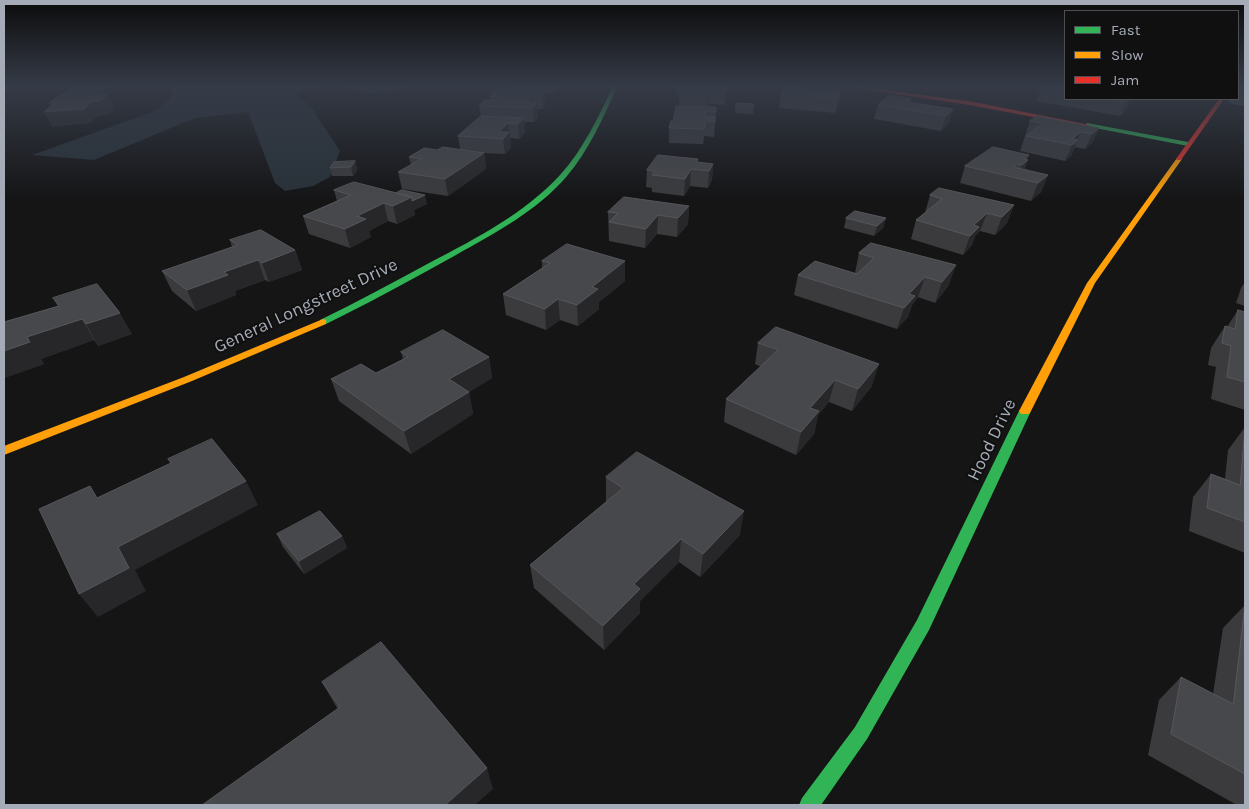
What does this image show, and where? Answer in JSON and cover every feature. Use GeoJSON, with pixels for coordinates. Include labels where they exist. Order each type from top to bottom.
{"type":"FeatureCollection","features":[{"type":"Feature","properties":{"kind":"street","name":"General Longstreet Drive"},"geometry":{"type":"LineString","coordinates":[[4,451],[249,353],[360,304],[486,234],[530,205],[551,188],[570,168],[598,125]]}},
{"type":"Feature","properties":{"kind":"street"},"geometry":{"type":"LineString","coordinates":[[1085,125],[1188,144]]}},
{"type":"Feature","properties":{"kind":"street","name":"Hood Drive"},"geometry":{"type":"LineString","coordinates":[[809,805],[861,733],[923,625],[1018,424],[1091,283],[1202,125]]}},
{"type":"Feature","properties":{"kind":"shaded area"},"geometry":{"type":"Polygon","coordinates":[[[116,125],[179,125],[94,160],[32,155],[116,125]]]}},
{"type":"Feature","properties":{"kind":"shaded area"},"geometry":{"type":"Polygon","coordinates":[[[253,125],[323,125],[340,151],[330,177],[313,186],[285,191],[275,183],[253,125]]]}},
{"type":"Feature","properties":{"kind":"building"},"geometry":{"type":"Polygon","coordinates":[[[471,125],[506,125],[499,132],[509,132],[503,139],[458,136],[471,125]]]}},
{"type":"Feature","properties":{"kind":"building"},"geometry":{"type":"Polygon","coordinates":[[[670,125],[705,125],[704,129],[669,128],[670,125]]]}},
{"type":"Feature","properties":{"kind":"building"},"geometry":{"type":"Polygon","coordinates":[[[1041,125],[1082,125],[1099,128],[1092,134],[1081,132],[1072,139],[1078,140],[1072,145],[1026,136],[1041,125]]]}},
{"type":"Feature","properties":{"kind":"building"},"geometry":{"type":"Polygon","coordinates":[[[443,147],[484,153],[445,179],[398,172],[421,159],[409,157],[424,148],[437,150],[443,147]]]}},
{"type":"Feature","properties":{"kind":"building"},"geometry":{"type":"Polygon","coordinates":[[[993,147],[1029,155],[1024,159],[1028,160],[1022,165],[1017,164],[1013,167],[1048,175],[1038,183],[965,166],[993,147]]]}},
{"type":"Feature","properties":{"kind":"building"},"geometry":{"type":"Polygon","coordinates":[[[658,155],[698,159],[697,162],[713,164],[709,171],[691,169],[685,179],[652,175],[655,171],[647,170],[658,155]]]}},
{"type":"Feature","properties":{"kind":"building"},"geometry":{"type":"Polygon","coordinates":[[[355,161],[351,167],[330,168],[334,162],[355,161]]]}},
{"type":"Feature","properties":{"kind":"building"},"geometry":{"type":"Polygon","coordinates":[[[354,182],[412,197],[393,206],[384,203],[357,216],[366,219],[345,229],[303,216],[351,195],[334,190],[354,182]]]}},
{"type":"Feature","properties":{"kind":"building"},"geometry":{"type":"Polygon","coordinates":[[[939,188],[1014,205],[1002,217],[987,213],[974,225],[979,227],[970,236],[916,220],[942,199],[930,195],[939,188]]]}},
{"type":"Feature","properties":{"kind":"building"},"geometry":{"type":"Polygon","coordinates":[[[402,190],[425,195],[412,201],[412,197],[396,193],[402,190]]]}},
{"type":"Feature","properties":{"kind":"building"},"geometry":{"type":"Polygon","coordinates":[[[624,197],[689,206],[678,218],[658,215],[646,229],[609,222],[618,213],[608,212],[624,197]]]}},
{"type":"Feature","properties":{"kind":"building"},"geometry":{"type":"Polygon","coordinates":[[[855,211],[886,218],[877,226],[846,218],[855,211]]]}},
{"type":"Feature","properties":{"kind":"building"},"geometry":{"type":"Polygon","coordinates":[[[261,230],[295,250],[262,263],[258,260],[224,272],[228,275],[187,290],[162,271],[238,245],[230,240],[261,230]]]}},
{"type":"Feature","properties":{"kind":"building"},"geometry":{"type":"Polygon","coordinates":[[[871,243],[956,265],[942,282],[925,277],[909,294],[915,296],[904,308],[798,275],[815,261],[857,274],[874,258],[859,253],[871,243]]]}},
{"type":"Feature","properties":{"kind":"building"},"geometry":{"type":"Polygon","coordinates":[[[567,244],[625,261],[592,287],[598,289],[577,305],[558,299],[545,309],[503,294],[550,263],[542,261],[567,244]]]}},
{"type":"Feature","properties":{"kind":"building"},"geometry":{"type":"Polygon","coordinates":[[[97,284],[120,313],[86,324],[82,319],[27,337],[30,342],[4,351],[4,322],[59,306],[53,298],[97,284]]]}},
{"type":"Feature","properties":{"kind":"building"},"geometry":{"type":"Polygon","coordinates":[[[1238,310],[1245,312],[1245,382],[1227,377],[1231,346],[1222,343],[1225,326],[1235,329],[1238,310]]]}},
{"type":"Feature","properties":{"kind":"building"},"geometry":{"type":"Polygon","coordinates":[[[776,327],[879,364],[858,389],[835,380],[810,408],[819,411],[801,432],[726,399],[778,350],[758,343],[776,327]]]}},
{"type":"Feature","properties":{"kind":"building"},"geometry":{"type":"Polygon","coordinates":[[[443,330],[489,357],[449,379],[469,392],[404,431],[331,379],[361,364],[376,373],[408,357],[401,352],[443,330]]]}},
{"type":"Feature","properties":{"kind":"building"},"geometry":{"type":"Polygon","coordinates":[[[1245,427],[1245,522],[1207,508],[1211,474],[1240,485],[1245,427]]]}},
{"type":"Feature","properties":{"kind":"building"},"geometry":{"type":"Polygon","coordinates":[[[212,439],[246,481],[118,547],[129,568],[79,594],[39,509],[90,486],[97,498],[171,463],[168,459],[212,439]]]}},
{"type":"Feature","properties":{"kind":"building"},"geometry":{"type":"Polygon","coordinates":[[[637,452],[744,511],[703,554],[681,539],[634,584],[640,589],[603,626],[530,565],[623,488],[606,477],[637,452]]]}},
{"type":"Feature","properties":{"kind":"building"},"geometry":{"type":"Polygon","coordinates":[[[320,511],[342,536],[299,561],[277,534],[320,511]]]}},
{"type":"Feature","properties":{"kind":"building"},"geometry":{"type":"Polygon","coordinates":[[[1245,605],[1245,774],[1171,734],[1181,677],[1233,704],[1245,605]]]}},
{"type":"Feature","properties":{"kind":"building"},"geometry":{"type":"Polygon","coordinates":[[[381,642],[487,768],[445,805],[202,805],[340,707],[322,682],[381,642]]]}},
{"type":"Feature","properties":{"kind":"traffic: fast"},"geometry":{"type":"LineString","coordinates":[[323,322],[476,241],[522,212],[537,201],[563,176],[579,155],[596,125]]}},
{"type":"Feature","properties":{"kind":"traffic: fast"},"geometry":{"type":"LineString","coordinates":[[1087,125],[1188,144]]}},
{"type":"Feature","properties":{"kind":"traffic: fast"},"geometry":{"type":"LineString","coordinates":[[809,805],[861,733],[923,625],[1025,411]]}},
{"type":"Feature","properties":{"kind":"traffic: slow"},"geometry":{"type":"LineString","coordinates":[[1025,411],[1091,283],[1179,159]]}},
{"type":"Feature","properties":{"kind":"traffic: slow"},"geometry":{"type":"LineString","coordinates":[[4,451],[188,379],[323,322]]}},
{"type":"Feature","properties":{"kind":"traffic: jam"},"geometry":{"type":"LineString","coordinates":[[1179,159],[1203,125]]}}]}
